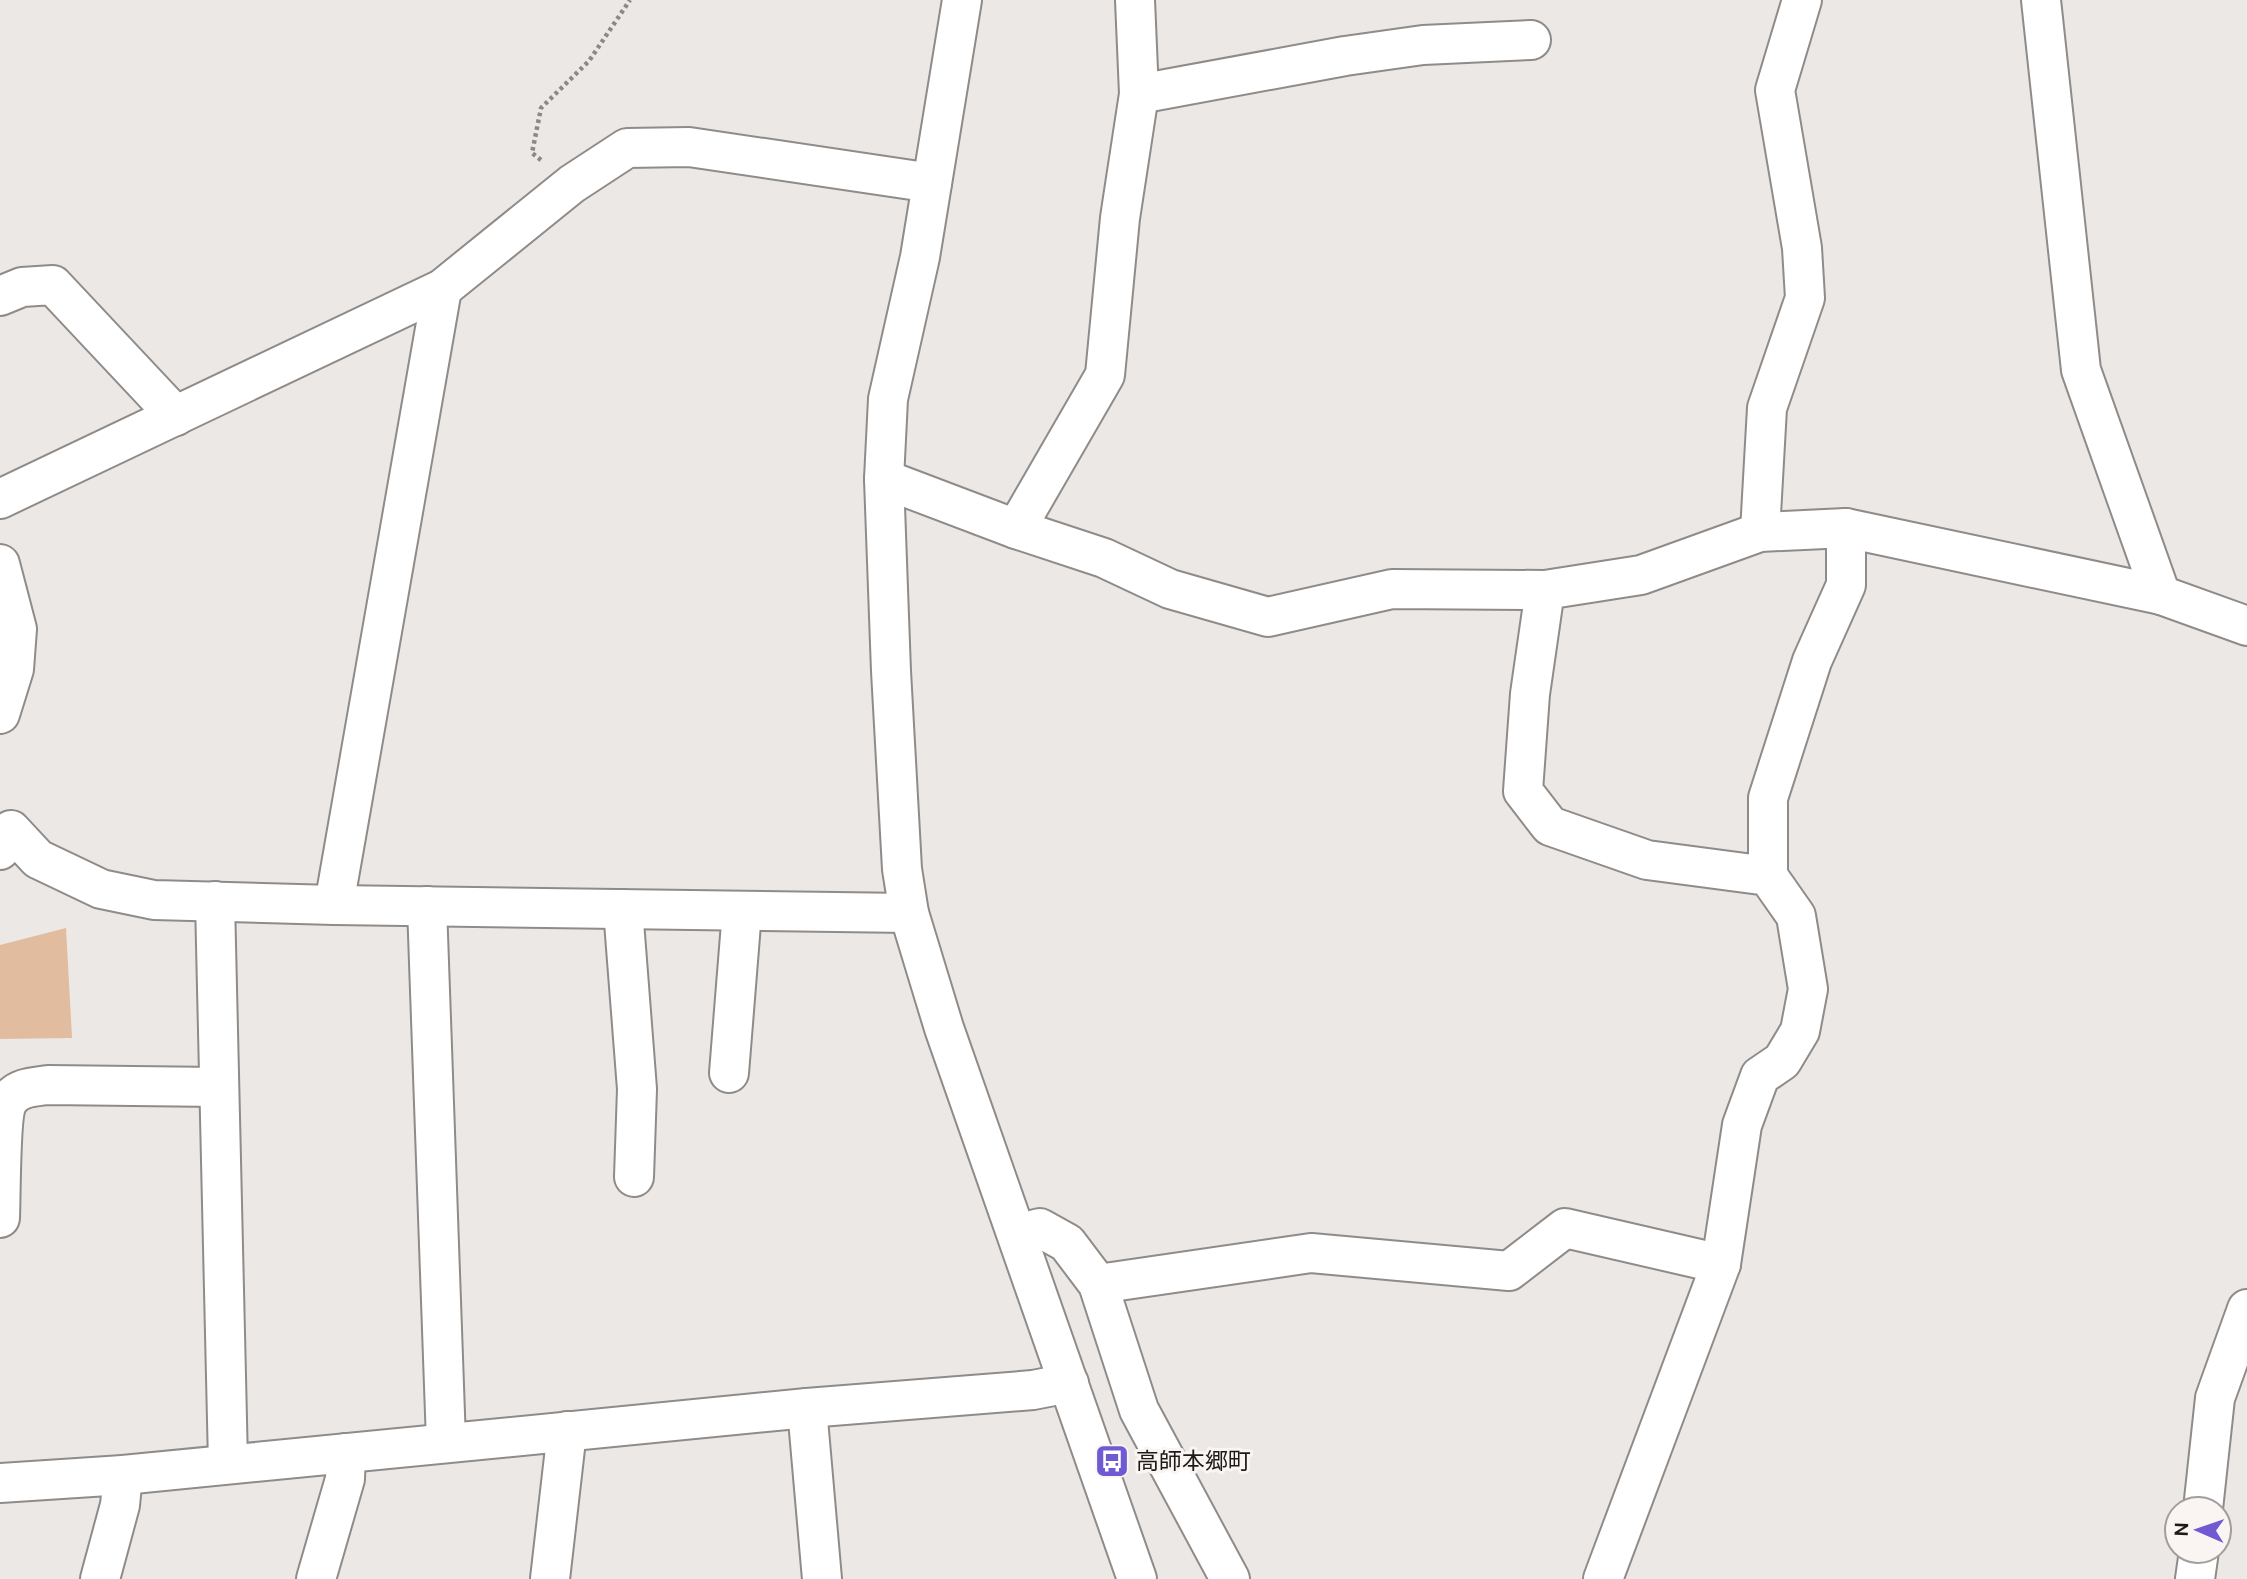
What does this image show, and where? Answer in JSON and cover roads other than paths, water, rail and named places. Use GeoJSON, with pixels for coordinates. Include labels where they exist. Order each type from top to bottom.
{"type":"FeatureCollection","features":[{"type":"Feature","properties":{"kind":"street"},"geometry":{"type":"LineString","coordinates":[[962,0],[920,257],[888,399],[884,479],[901,856],[909,913],[944,1028],[1137,1579]]}},
{"type":"Feature","properties":{"kind":"street"},"geometry":{"type":"LineString","coordinates":[[1016,529],[1105,375],[1120,218],[1139,94],[1135,0]]}},
{"type":"Feature","properties":{"kind":"street"},"geometry":{"type":"LineString","coordinates":[[1760,532],[1767,408],[1805,298],[1802,248],[1775,90],[1802,0]]}},
{"type":"Feature","properties":{"kind":"street"},"geometry":{"type":"LineString","coordinates":[[2041,0],[2081,370],[2161,595]]}},
{"type":"Feature","properties":{"kind":"street"},"geometry":{"type":"LineString","coordinates":[[1139,94],[1397,48],[1531,40]]}},
{"type":"Feature","properties":{"kind":"street"},"geometry":{"type":"LineString","coordinates":[[0,499],[442,289],[572,184],[627,148],[689,147],[932,183]]}},
{"type":"Feature","properties":{"kind":"street"},"geometry":{"type":"LineString","coordinates":[[0,296],[22,287],[53,285],[176,416]]}},
{"type":"Feature","properties":{"kind":"street"},"geometry":{"type":"LineString","coordinates":[[334,905],[442,289]]}},
{"type":"Feature","properties":{"kind":"street"},"geometry":{"type":"LineString","coordinates":[[884,479],[1016,529],[1104,558],[1170,589],[1268,617],[1392,589],[1545,590],[1641,575],[1760,532],[1846,528],[2161,595],[2247,626]]}},
{"type":"Feature","properties":{"kind":"street"},"geometry":{"type":"LineString","coordinates":[[1604,1579],[1721,1264],[1742,1125],[1760,1076],[1782,1061],[1800,1031],[1808,989],[1796,916],[1768,876],[1768,798],[1812,661],[1846,585],[1846,528]]}},
{"type":"Feature","properties":{"kind":"street"},"geometry":{"type":"LineString","coordinates":[[0,564],[17,629],[14,669],[0,713]]}},
{"type":"Feature","properties":{"kind":"street"},"geometry":{"type":"LineString","coordinates":[[1545,590],[1530,694],[1523,791],[1550,826],[1647,860],[1768,876]]}},
{"type":"Feature","properties":{"kind":"street"},"geometry":{"type":"LineString","coordinates":[[4,829],[38,859],[101,889],[154,900],[909,913]]}},
{"type":"Feature","properties":{"kind":"street"},"geometry":{"type":"LineString","coordinates":[[215,901],[228,1464]]}},
{"type":"Feature","properties":{"kind":"street"},"geometry":{"type":"LineString","coordinates":[[426,906],[446,1442]]}},
{"type":"Feature","properties":{"kind":"street"},"geometry":{"type":"LineString","coordinates":[[623,909],[637,1089],[634,1177]]}},
{"type":"Feature","properties":{"kind":"street"},"geometry":{"type":"LineString","coordinates":[[729,1073],[742,911]]}},
{"type":"Feature","properties":{"kind":"street"},"geometry":{"type":"LineString","coordinates":[[0,1218],[3,1119],[8,1100],[23,1088],[48,1085],[219,1087]]}},
{"type":"Feature","properties":{"kind":"street"},"geometry":{"type":"LineString","coordinates":[[1017,1234],[1040,1228],[1067,1243],[1098,1284],[1139,1410],[1230,1579]]}},
{"type":"Feature","properties":{"kind":"street"},"geometry":{"type":"LineString","coordinates":[[1098,1284],[1311,1253],[1509,1271],[1565,1228],[1721,1264]]}},
{"type":"Feature","properties":{"kind":"street"},"geometry":{"type":"LineString","coordinates":[[2205,1495],[2216,1398],[2247,1309]]}},
{"type":"Feature","properties":{"kind":"street"},"geometry":{"type":"LineString","coordinates":[[0,1483],[123,1475],[807,1408],[1033,1390],[1069,1383]]}},
{"type":"Feature","properties":{"kind":"street"},"geometry":{"type":"LineString","coordinates":[[807,1408],[822,1579]]}},
{"type":"Feature","properties":{"kind":"street"},"geometry":{"type":"LineString","coordinates":[[551,1579],[567,1431]]}},
{"type":"Feature","properties":{"kind":"street"},"geometry":{"type":"LineString","coordinates":[[316,1579],[345,1479],[346,1452]]}},
{"type":"Feature","properties":{"kind":"street"},"geometry":{"type":"LineString","coordinates":[[100,1579],[120,1505],[123,1475]]}},
{"type":"Feature","properties":{"kind":"place","name":"高師本郷町"},"geometry":{"type":"Point","coordinates":[1112,1461]}}]}
